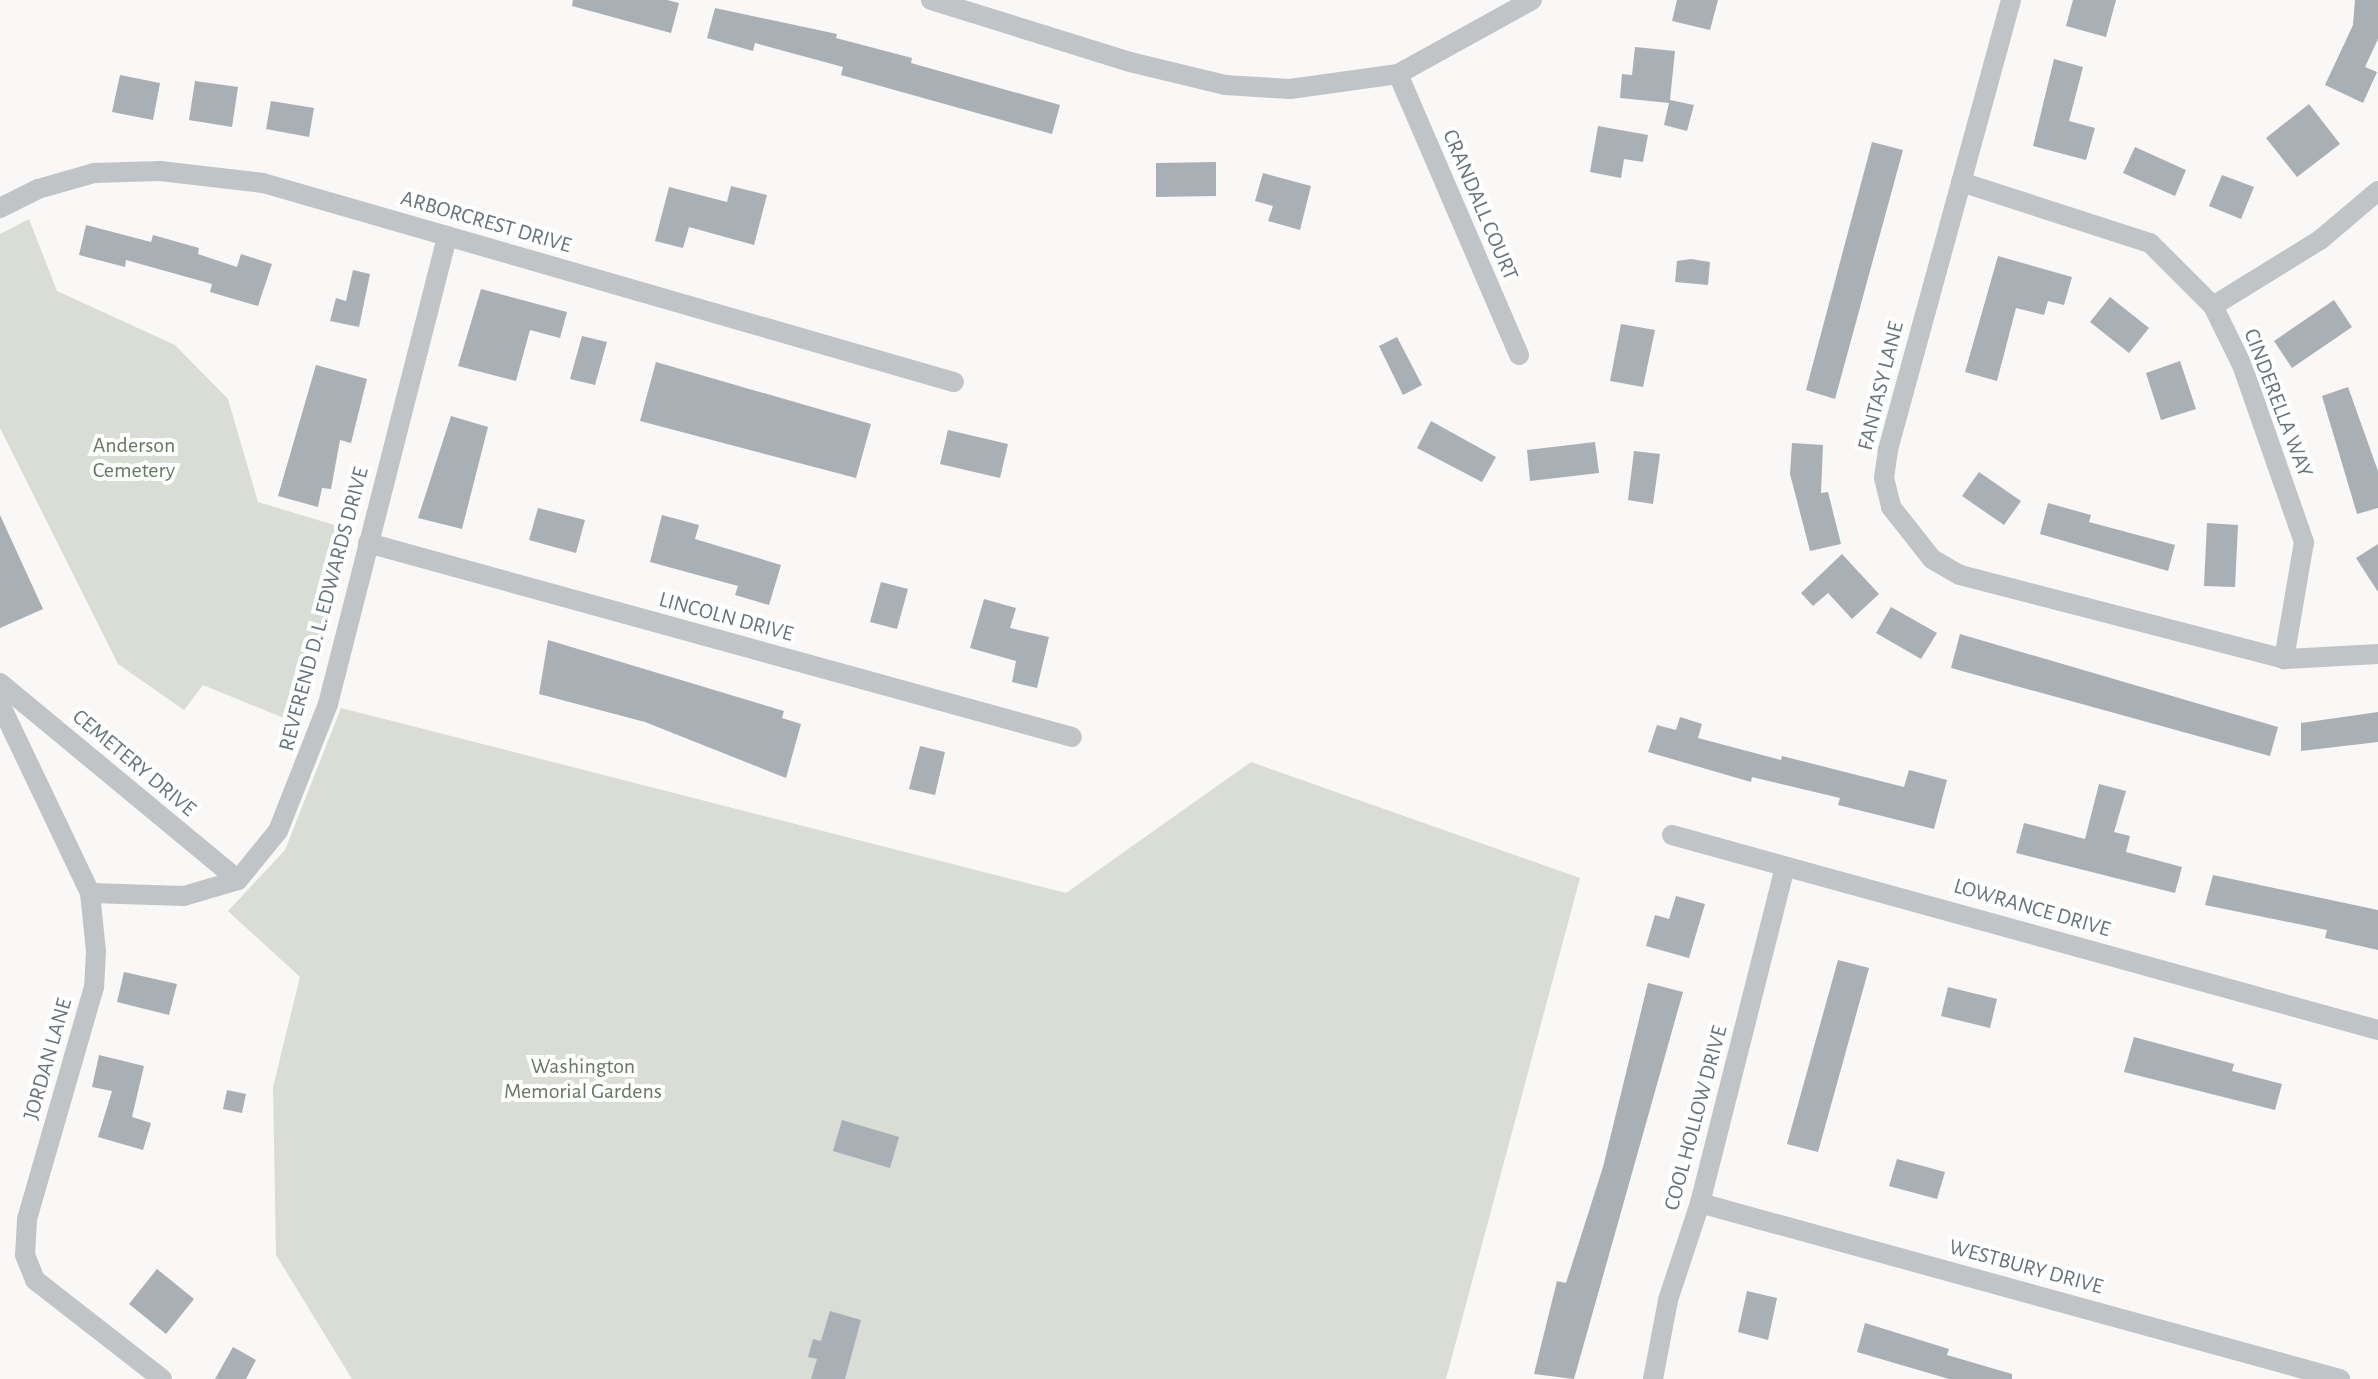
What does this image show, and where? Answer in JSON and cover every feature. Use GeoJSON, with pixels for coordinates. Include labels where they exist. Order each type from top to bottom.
{"type":"FeatureCollection","features":[{"type":"Feature","properties":{"kind":"street"},"geometry":{"type":"LineString","coordinates":[[931,0],[1130,62],[1225,85],[1290,89],[1398,74],[1532,0]]}},
{"type":"Feature","properties":{"kind":"street","name":"FANTASY LANE"},"geometry":{"type":"LineString","coordinates":[[2011,0],[1888,450],[1884,478],[1891,507],[1910,537],[1960,575],[2284,659],[2378,654]]}},
{"type":"Feature","properties":{"kind":"street","name":"CRANDALL COURT"},"geometry":{"type":"LineString","coordinates":[[1398,74],[1519,355]]}},
{"type":"Feature","properties":{"kind":"street","name":"ARBORCREST DRIVE"},"geometry":{"type":"LineString","coordinates":[[0,208],[38,189],[94,173],[160,171],[263,183],[954,382]]}},
{"type":"Feature","properties":{"kind":"street","name":"CINDERELLA WAY"},"geometry":{"type":"LineString","coordinates":[[1961,182],[2150,243],[2213,306],[2242,365],[2304,542],[2284,659]]}},
{"type":"Feature","properties":{"kind":"street"},"geometry":{"type":"LineString","coordinates":[[2213,306],[2320,240],[2378,191]]}},
{"type":"Feature","properties":{"kind":"street","name":"REVEREND D. L. EDWARDS DRIVE"},"geometry":{"type":"LineString","coordinates":[[238,880],[278,831],[312,754],[447,236]]}},
{"type":"Feature","properties":{"kind":"street","name":"LINCOLN DRIVE"},"geometry":{"type":"LineString","coordinates":[[368,543],[1072,737]]}},
{"type":"Feature","properties":{"kind":"street","name":"CEMETERY DRIVE"},"geometry":{"type":"LineString","coordinates":[[0,683],[238,880]]}},
{"type":"Feature","properties":{"kind":"street","name":"JORDAN LANE"},"geometry":{"type":"LineString","coordinates":[[0,704],[90,893],[94,987],[27,1219],[25,1255],[35,1280],[162,1379]]}},
{"type":"Feature","properties":{"kind":"street","name":"LOWRANCE DRIVE"},"geometry":{"type":"LineString","coordinates":[[1672,835],[1785,868],[1998,921],[2378,1030]]}},
{"type":"Feature","properties":{"kind":"street","name":"COOL HOLLOW DRIVE"},"geometry":{"type":"LineString","coordinates":[[1653,1379],[1668,1300],[1700,1203],[1785,868]]}},
{"type":"Feature","properties":{"kind":"street"},"geometry":{"type":"LineString","coordinates":[[90,893],[184,896],[238,880]]}},
{"type":"Feature","properties":{"kind":"street","name":"WESTBURY DRIVE"},"geometry":{"type":"LineString","coordinates":[[1700,1203],[2340,1379]]}},
{"type":"Feature","properties":{"kind":"green space","name":"Anderson Cemetery"},"geometry":{"type":"Polygon","coordinates":[[[29,219],[57,291],[175,345],[228,399],[258,502],[351,530],[301,725],[203,685],[184,710],[118,664],[0,428],[0,234],[29,219]]]}},
{"type":"Feature","properties":{"kind":"green space","name":"Washington Memorial Gardens"},"geometry":{"type":"Polygon","coordinates":[[[341,708],[1066,893],[1251,762],[1580,878],[1446,1379],[352,1379],[276,1255],[273,1087],[300,977],[228,911],[285,850],[341,708]]]}},
{"type":"Feature","properties":{"kind":"building"},"geometry":{"type":"Polygon","coordinates":[[[573,0],[667,0],[679,3],[671,33],[572,6],[573,0]]]}},
{"type":"Feature","properties":{"kind":"building"},"geometry":{"type":"Polygon","coordinates":[[[1677,0],[1718,0],[1710,30],[1672,21],[1677,0]]]}},
{"type":"Feature","properties":{"kind":"building"},"geometry":{"type":"Polygon","coordinates":[[[2073,0],[2116,0],[2106,37],[2066,26],[2073,0]]]}},
{"type":"Feature","properties":{"kind":"building"},"geometry":{"type":"Polygon","coordinates":[[[2355,0],[2378,0],[2378,39],[2365,67],[2377,72],[2363,103],[2325,85],[2353,25],[2355,0]]]}},
{"type":"Feature","properties":{"kind":"building"},"geometry":{"type":"Polygon","coordinates":[[[715,8],[837,34],[836,38],[912,58],[911,63],[1060,105],[1052,134],[841,75],[843,67],[755,43],[753,51],[707,38],[715,8]]]}},
{"type":"Feature","properties":{"kind":"building"},"geometry":{"type":"Polygon","coordinates":[[[1635,47],[1675,51],[1670,100],[1694,105],[1687,131],[1664,125],[1669,103],[1620,98],[1622,74],[1632,75],[1635,47]]]}},
{"type":"Feature","properties":{"kind":"building"},"geometry":{"type":"Polygon","coordinates":[[[2054,59],[2083,67],[2069,121],[2095,128],[2086,160],[2033,146],[2054,59]]]}},
{"type":"Feature","properties":{"kind":"building"},"geometry":{"type":"Polygon","coordinates":[[[120,75],[160,83],[153,120],[112,112],[120,75]]]}},
{"type":"Feature","properties":{"kind":"building"},"geometry":{"type":"Polygon","coordinates":[[[195,81],[238,87],[232,127],[189,120],[195,81]]]}},
{"type":"Feature","properties":{"kind":"building"},"geometry":{"type":"Polygon","coordinates":[[[271,101],[314,108],[309,137],[266,129],[271,101]]]}},
{"type":"Feature","properties":{"kind":"building"},"geometry":{"type":"Polygon","coordinates":[[[2309,104],[2340,144],[2297,177],[2266,138],[2309,104]]]}},
{"type":"Feature","properties":{"kind":"building"},"geometry":{"type":"Polygon","coordinates":[[[1598,126],[1648,135],[1643,162],[1624,159],[1621,178],[1590,172],[1598,126]]]}},
{"type":"Feature","properties":{"kind":"building"},"geometry":{"type":"Polygon","coordinates":[[[1872,142],[1903,150],[1835,399],[1806,390],[1872,142]]]}},
{"type":"Feature","properties":{"kind":"building"},"geometry":{"type":"Polygon","coordinates":[[[2135,147],[2186,170],[2175,196],[2123,173],[2135,147]]]}},
{"type":"Feature","properties":{"kind":"building"},"geometry":{"type":"Polygon","coordinates":[[[1216,162],[1216,196],[1156,197],[1156,163],[1216,162]]]}},
{"type":"Feature","properties":{"kind":"building"},"geometry":{"type":"Polygon","coordinates":[[[1263,173],[1311,186],[1300,230],[1268,221],[1273,206],[1255,201],[1263,173]]]}},
{"type":"Feature","properties":{"kind":"building"},"geometry":{"type":"Polygon","coordinates":[[[2222,175],[2254,187],[2241,219],[2209,206],[2222,175]]]}},
{"type":"Feature","properties":{"kind":"building"},"geometry":{"type":"Polygon","coordinates":[[[731,186],[767,195],[754,245],[689,227],[683,248],[655,241],[669,187],[727,202],[731,186]]]}},
{"type":"Feature","properties":{"kind":"building"},"geometry":{"type":"Polygon","coordinates":[[[86,225],[151,242],[153,235],[199,248],[198,254],[237,267],[241,254],[272,264],[258,306],[210,292],[212,284],[126,260],[125,267],[79,255],[86,225]]]}},
{"type":"Feature","properties":{"kind":"building"},"geometry":{"type":"Polygon","coordinates":[[[1998,256],[2072,277],[2064,305],[2048,301],[2044,315],[2016,308],[1997,381],[1965,372],[1998,256]]]}},
{"type":"Feature","properties":{"kind":"building"},"geometry":{"type":"Polygon","coordinates":[[[1691,259],[1710,262],[1708,285],[1675,282],[1677,261],[1691,259]]]}},
{"type":"Feature","properties":{"kind":"building"},"geometry":{"type":"Polygon","coordinates":[[[353,270],[370,274],[359,327],[330,321],[336,298],[346,301],[353,270]]]}},
{"type":"Feature","properties":{"kind":"building"},"geometry":{"type":"Polygon","coordinates":[[[481,289],[567,312],[560,338],[530,330],[516,381],[458,366],[481,289]]]}},
{"type":"Feature","properties":{"kind":"building"},"geometry":{"type":"Polygon","coordinates":[[[2110,297],[2149,328],[2129,353],[2090,322],[2110,297]]]}},
{"type":"Feature","properties":{"kind":"building"},"geometry":{"type":"Polygon","coordinates":[[[2334,300],[2352,327],[2292,368],[2274,341],[2334,300]]]}},
{"type":"Feature","properties":{"kind":"building"},"geometry":{"type":"Polygon","coordinates":[[[1621,324],[1655,330],[1643,387],[1610,381],[1621,324]]]}},
{"type":"Feature","properties":{"kind":"building"},"geometry":{"type":"Polygon","coordinates":[[[582,336],[607,342],[595,385],[570,379],[582,336]]]}},
{"type":"Feature","properties":{"kind":"building"},"geometry":{"type":"Polygon","coordinates":[[[1397,337],[1422,385],[1403,395],[1379,346],[1397,337]]]}},
{"type":"Feature","properties":{"kind":"building"},"geometry":{"type":"Polygon","coordinates":[[[2180,361],[2196,409],[2161,420],[2146,373],[2180,361]]]}},
{"type":"Feature","properties":{"kind":"building"},"geometry":{"type":"Polygon","coordinates":[[[656,362],[871,424],[856,478],[640,421],[656,362]]]}},
{"type":"Feature","properties":{"kind":"building"},"geometry":{"type":"Polygon","coordinates":[[[316,365],[367,379],[351,443],[340,440],[331,489],[322,488],[318,507],[278,496],[316,365]]]}},
{"type":"Feature","properties":{"kind":"building"},"geometry":{"type":"Polygon","coordinates":[[[2348,387],[2378,471],[2378,508],[2357,514],[2322,396],[2348,387]]]}},
{"type":"Feature","properties":{"kind":"building"},"geometry":{"type":"Polygon","coordinates":[[[451,416],[488,427],[462,529],[418,518],[451,416]]]}},
{"type":"Feature","properties":{"kind":"building"},"geometry":{"type":"Polygon","coordinates":[[[1431,421],[1496,457],[1482,482],[1417,448],[1431,421]]]}},
{"type":"Feature","properties":{"kind":"building"},"geometry":{"type":"Polygon","coordinates":[[[948,430],[1008,444],[1000,478],[940,464],[948,430]]]}},
{"type":"Feature","properties":{"kind":"building"},"geometry":{"type":"Polygon","coordinates":[[[1595,442],[1599,473],[1530,481],[1527,450],[1595,442]]]}},
{"type":"Feature","properties":{"kind":"building"},"geometry":{"type":"Polygon","coordinates":[[[1792,443],[1823,445],[1821,493],[1828,492],[1841,544],[1810,551],[1790,474],[1792,443]]]}},
{"type":"Feature","properties":{"kind":"building"},"geometry":{"type":"Polygon","coordinates":[[[1634,451],[1660,454],[1653,504],[1628,500],[1634,451]]]}},
{"type":"Feature","properties":{"kind":"building"},"geometry":{"type":"Polygon","coordinates":[[[1979,472],[2021,501],[2004,525],[1962,496],[1979,472]]]}},
{"type":"Feature","properties":{"kind":"building"},"geometry":{"type":"Polygon","coordinates":[[[2048,503],[2091,515],[2089,522],[2175,545],[2168,571],[2040,534],[2048,503]]]}},
{"type":"Feature","properties":{"kind":"building"},"geometry":{"type":"Polygon","coordinates":[[[538,508],[585,520],[576,553],[529,540],[538,508]]]}},
{"type":"Feature","properties":{"kind":"building"},"geometry":{"type":"Polygon","coordinates":[[[0,515],[43,609],[0,628],[0,515]]]}},
{"type":"Feature","properties":{"kind":"building"},"geometry":{"type":"Polygon","coordinates":[[[662,515],[699,525],[695,539],[781,565],[769,605],[735,595],[738,586],[650,562],[662,515]]]}},
{"type":"Feature","properties":{"kind":"building"},"geometry":{"type":"Polygon","coordinates":[[[2207,523],[2238,525],[2235,587],[2204,586],[2207,523]]]}},
{"type":"Feature","properties":{"kind":"building"},"geometry":{"type":"Polygon","coordinates":[[[2378,544],[2378,592],[2356,558],[2378,544]]]}},
{"type":"Feature","properties":{"kind":"building"},"geometry":{"type":"Polygon","coordinates":[[[1842,554],[1879,594],[1852,619],[1828,593],[1813,606],[1801,593],[1842,554]]]}},
{"type":"Feature","properties":{"kind":"building"},"geometry":{"type":"Polygon","coordinates":[[[881,582],[908,589],[897,629],[870,622],[881,582]]]}},
{"type":"Feature","properties":{"kind":"building"},"geometry":{"type":"Polygon","coordinates":[[[984,599],[1016,608],[1010,628],[1049,637],[1037,688],[1012,682],[1016,661],[970,648],[984,599]]]}},
{"type":"Feature","properties":{"kind":"building"},"geometry":{"type":"Polygon","coordinates":[[[1891,607],[1937,633],[1921,659],[1876,633],[1891,607]]]}},
{"type":"Feature","properties":{"kind":"building"},"geometry":{"type":"Polygon","coordinates":[[[1960,634],[2278,727],[2270,756],[1951,668],[1960,634]]]}},
{"type":"Feature","properties":{"kind":"building"},"geometry":{"type":"Polygon","coordinates":[[[548,640],[784,711],[782,718],[801,724],[786,778],[645,722],[539,694],[548,640]]]}},
{"type":"Feature","properties":{"kind":"building"},"geometry":{"type":"Polygon","coordinates":[[[2378,712],[2378,742],[2301,751],[2301,723],[2378,712]]]}},
{"type":"Feature","properties":{"kind":"building"},"geometry":{"type":"Polygon","coordinates":[[[1680,717],[1702,724],[1698,738],[1781,760],[1782,756],[1904,787],[1909,770],[1947,780],[1934,829],[1838,805],[1840,798],[1752,777],[1751,782],[1648,752],[1657,725],[1676,730],[1680,717]]]}},
{"type":"Feature","properties":{"kind":"building"},"geometry":{"type":"Polygon","coordinates":[[[920,746],[945,752],[935,795],[909,789],[920,746]]]}},
{"type":"Feature","properties":{"kind":"building"},"geometry":{"type":"Polygon","coordinates":[[[2099,784],[2126,791],[2114,832],[2130,836],[2126,852],[2182,867],[2175,893],[2016,853],[2024,823],[2085,839],[2099,784]]]}},
{"type":"Feature","properties":{"kind":"building"},"geometry":{"type":"Polygon","coordinates":[[[2213,875],[2378,910],[2378,950],[2325,938],[2327,930],[2205,905],[2213,875]]]}},
{"type":"Feature","properties":{"kind":"building"},"geometry":{"type":"Polygon","coordinates":[[[1676,896],[1705,904],[1689,958],[1646,946],[1655,915],[1669,919],[1676,896]]]}},
{"type":"Feature","properties":{"kind":"building"},"geometry":{"type":"Polygon","coordinates":[[[1838,960],[1869,968],[1818,1152],[1787,1144],[1838,960]]]}},
{"type":"Feature","properties":{"kind":"building"},"geometry":{"type":"Polygon","coordinates":[[[124,972],[177,984],[169,1015],[117,1002],[124,972]]]}},
{"type":"Feature","properties":{"kind":"building"},"geometry":{"type":"Polygon","coordinates":[[[1648,983],[1683,992],[1574,1379],[1534,1374],[1557,1281],[1566,1283],[1603,1167],[1648,983]]]}},
{"type":"Feature","properties":{"kind":"building"},"geometry":{"type":"Polygon","coordinates":[[[1948,987],[1997,999],[1990,1028],[1941,1016],[1948,987]]]}},
{"type":"Feature","properties":{"kind":"building"},"geometry":{"type":"Polygon","coordinates":[[[2134,1037],[2234,1064],[2232,1071],[2282,1084],[2275,1110],[2124,1072],[2134,1037]]]}},
{"type":"Feature","properties":{"kind":"building"},"geometry":{"type":"Polygon","coordinates":[[[99,1055],[144,1066],[132,1117],[151,1123],[143,1150],[98,1137],[112,1091],[92,1087],[99,1055]]]}},
{"type":"Feature","properties":{"kind":"building"},"geometry":{"type":"Polygon","coordinates":[[[227,1090],[246,1094],[242,1113],[223,1109],[227,1090]]]}},
{"type":"Feature","properties":{"kind":"building"},"geometry":{"type":"Polygon","coordinates":[[[842,1120],[899,1137],[890,1168],[833,1151],[842,1120]]]}},
{"type":"Feature","properties":{"kind":"building"},"geometry":{"type":"Polygon","coordinates":[[[1897,1159],[1945,1172],[1937,1199],[1889,1186],[1897,1159]]]}},
{"type":"Feature","properties":{"kind":"building"},"geometry":{"type":"Polygon","coordinates":[[[157,1269],[194,1299],[166,1334],[129,1304],[157,1269]]]}},
{"type":"Feature","properties":{"kind":"building"},"geometry":{"type":"Polygon","coordinates":[[[1747,1291],[1777,1298],[1768,1340],[1738,1332],[1747,1291]]]}},
{"type":"Feature","properties":{"kind":"building"},"geometry":{"type":"Polygon","coordinates":[[[830,1311],[861,1320],[845,1379],[811,1379],[817,1359],[808,1357],[813,1339],[821,1341],[830,1311]]]}},
{"type":"Feature","properties":{"kind":"building"},"geometry":{"type":"Polygon","coordinates":[[[1865,1323],[1949,1349],[1947,1355],[2012,1374],[2012,1379],[1949,1379],[1857,1352],[1865,1323]]]}},
{"type":"Feature","properties":{"kind":"building"},"geometry":{"type":"Polygon","coordinates":[[[233,1347],[256,1360],[246,1379],[215,1379],[233,1347]]]}}]}
